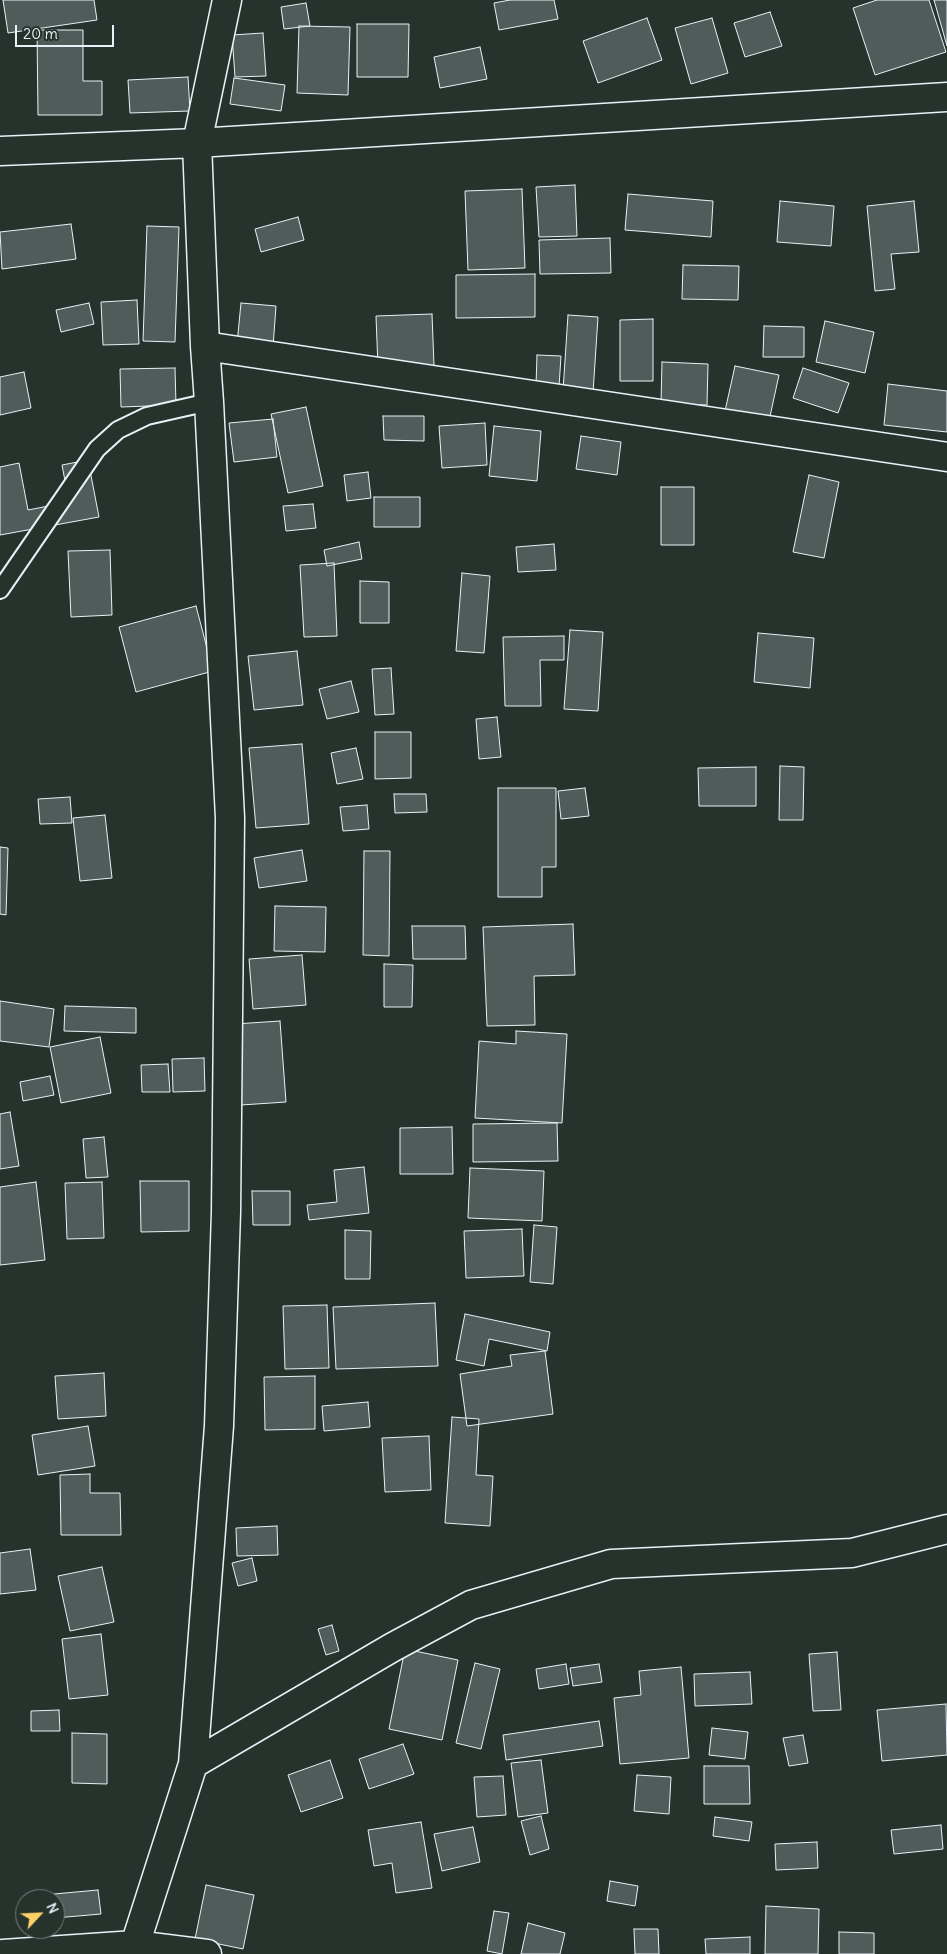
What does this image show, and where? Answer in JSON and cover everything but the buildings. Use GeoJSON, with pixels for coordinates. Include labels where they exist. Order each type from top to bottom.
{"type":"FeatureCollection","features":[{"type":"Feature","properties":{"kind":"street"},"geometry":{"type":"LineString","coordinates":[[135,1945],[193,1764],[218,1426],[226,1172],[230,818],[209,402],[204,346],[197,143],[227,0]]}},
{"type":"Feature","properties":{"kind":"street"},"geometry":{"type":"LineString","coordinates":[[0,151],[197,143],[947,97]]}},
{"type":"Feature","properties":{"kind":"street"},"geometry":{"type":"LineString","coordinates":[[204,346],[947,457]]}},
{"type":"Feature","properties":{"kind":"street"},"geometry":{"type":"LineString","coordinates":[[193,1764],[393,1647],[471,1605],[612,1564],[852,1553],[947,1528]]}},
{"type":"Feature","properties":{"kind":"street"},"geometry":{"type":"LineString","coordinates":[[3,1954],[135,1945],[207,1954]]}},
{"type":"Feature","properties":{"kind":"lane"},"geometry":{"type":"LineString","coordinates":[[0,590],[98,448],[118,430],[147,416],[209,402]]}}]}
